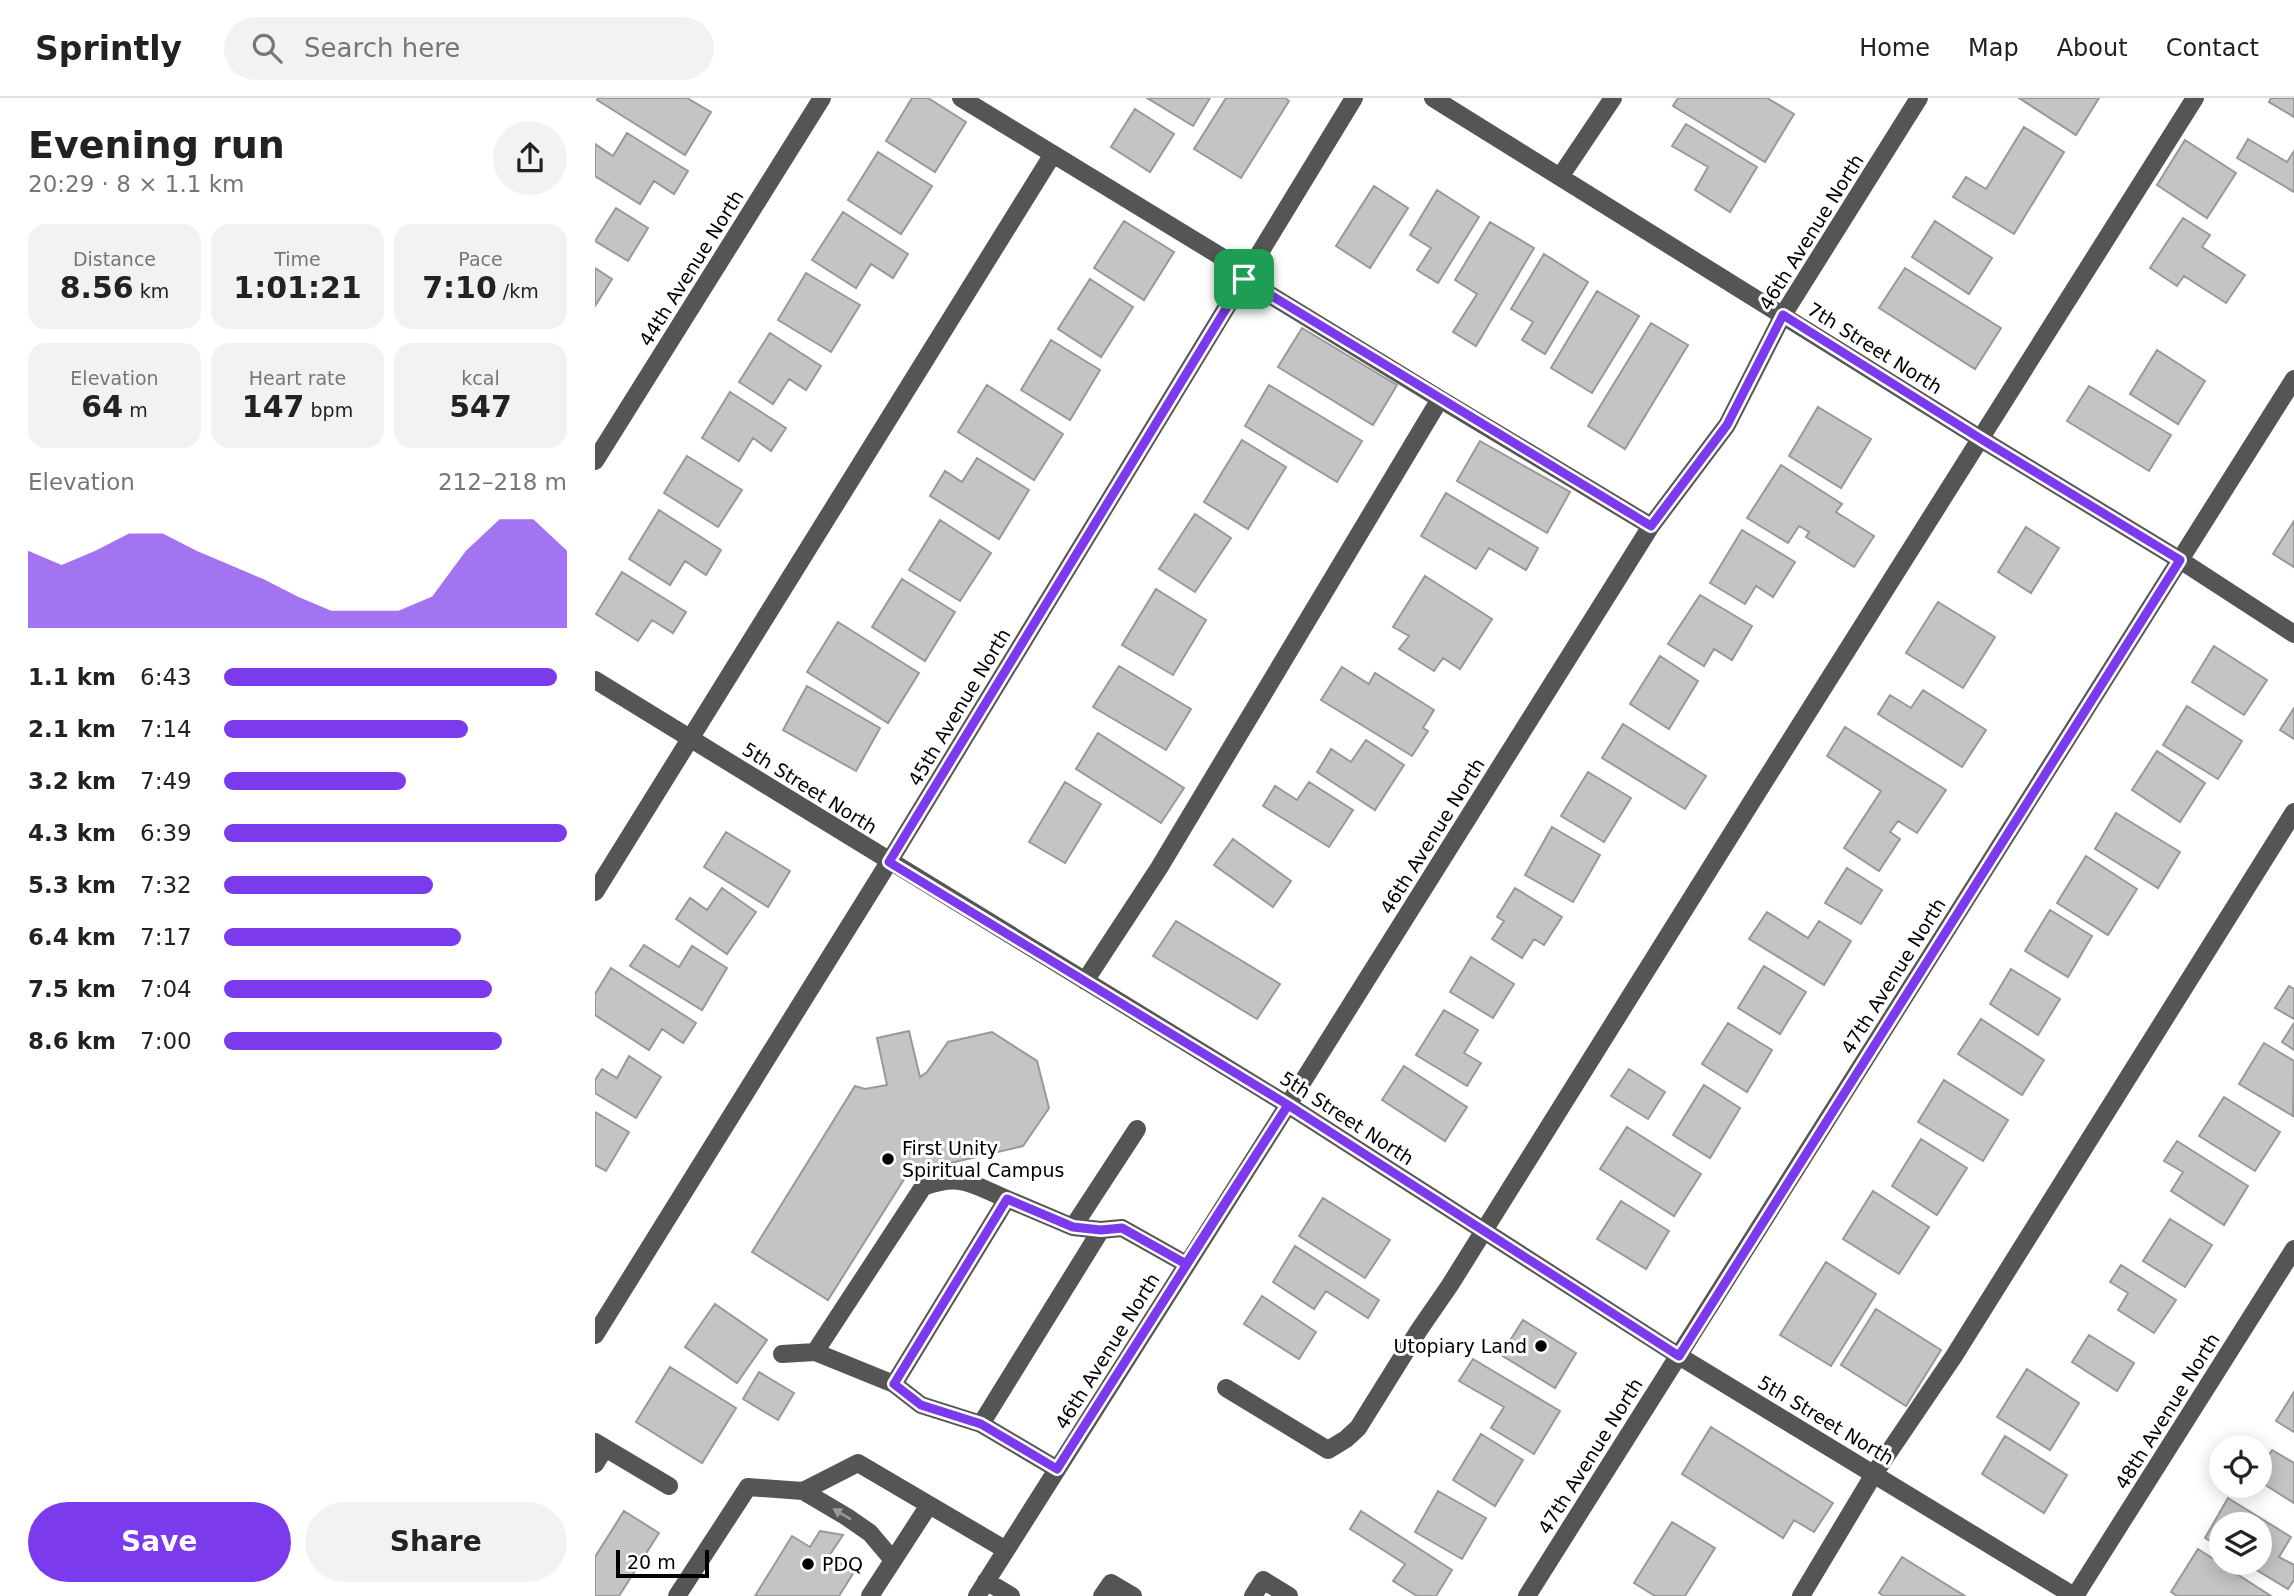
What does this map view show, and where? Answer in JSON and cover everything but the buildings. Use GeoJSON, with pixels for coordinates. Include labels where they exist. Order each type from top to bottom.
{"type":"FeatureCollection","features":[{"type":"Feature","properties":{"kind":"street","name":"44th Avenue North"},"geometry":{"type":"LineString","coordinates":[[595,461],[822,98]]}},
{"type":"Feature","properties":{"kind":"street"},"geometry":{"type":"LineString","coordinates":[[961,98],[1440,399],[1651,526]]}},
{"type":"Feature","properties":{"kind":"street","name":"45th Avenue North"},"geometry":{"type":"LineString","coordinates":[[595,1335],[889,862],[1354,98]]}},
{"type":"Feature","properties":{"kind":"street","name":"7th Street North"},"geometry":{"type":"LineString","coordinates":[[1433,98],[2180,560],[2294,634]]}},
{"type":"Feature","properties":{"kind":"street"},"geometry":{"type":"LineString","coordinates":[[1560,177],[1613,98]]}},
{"type":"Feature","properties":{"kind":"street","name":"46th Avenue North"},"geometry":{"type":"LineString","coordinates":[[981,1588],[1651,526],[1727,425],[1783,315],[1919,98]]}},
{"type":"Feature","properties":{"kind":"street"},"geometry":{"type":"LineString","coordinates":[[1226,1388],[1328,1450],[1346,1440],[1358,1428],[2195,98]]}},
{"type":"Feature","properties":{"kind":"street"},"geometry":{"type":"LineString","coordinates":[[595,892],[1053,154]]}},
{"type":"Feature","properties":{"kind":"street","name":"47th Avenue North"},"geometry":{"type":"LineString","coordinates":[[1527,1596],[2294,379]]}},
{"type":"Feature","properties":{"kind":"street"},"geometry":{"type":"LineString","coordinates":[[1085,981],[1166,857],[1440,399]]}},
{"type":"Feature","properties":{"kind":"street","name":"5th Street North"},"geometry":{"type":"LineString","coordinates":[[595,680],[1288,1105],[1679,1356],[2074,1596]]}},
{"type":"Feature","properties":{"kind":"street"},"geometry":{"type":"LineString","coordinates":[[1801,1596],[1874,1474],[1954,1356],[2294,812]]}},
{"type":"Feature","properties":{"kind":"street"},"geometry":{"type":"LineString","coordinates":[[1073,1227],[1137,1129]]}},
{"type":"Feature","properties":{"kind":"street"},"geometry":{"type":"LineString","coordinates":[[815,1352],[923,1188],[942,1180],[959,1179],[1073,1227],[1101,1230],[1122,1228],[1186,1264]]}},
{"type":"Feature","properties":{"kind":"street"},"geometry":{"type":"LineString","coordinates":[[894,1384],[1007,1199]]}},
{"type":"Feature","properties":{"kind":"street"},"geometry":{"type":"LineString","coordinates":[[981,1424],[1101,1230]]}},
{"type":"Feature","properties":{"kind":"street","name":"48th Avenue North"},"geometry":{"type":"LineString","coordinates":[[2074,1596],[2294,1249]]}},
{"type":"Feature","properties":{"kind":"street"},"geometry":{"type":"LineString","coordinates":[[782,1354],[815,1352],[894,1384],[921,1405],[981,1424],[1057,1469]]}},
{"type":"Feature","properties":{"kind":"street"},"geometry":{"type":"LineString","coordinates":[[595,1464],[600,1445],[669,1486]]}},
{"type":"Feature","properties":{"kind":"street"},"geometry":{"type":"LineString","coordinates":[[803,1491],[858,1463],[1006,1550]]}},
{"type":"Feature","properties":{"kind":"street"},"geometry":{"type":"LineString","coordinates":[[677,1596],[748,1487],[803,1491],[870,1533],[892,1559]]}},
{"type":"Feature","properties":{"kind":"street"},"geometry":{"type":"LineString","coordinates":[[870,1596],[929,1505]]}},
{"type":"Feature","properties":{"kind":"street"},"geometry":{"type":"LineString","coordinates":[[1253,1596],[1263,1580],[1289,1596]]}},
{"type":"Feature","properties":{"kind":"street"},"geometry":{"type":"LineString","coordinates":[[1102,1596],[1111,1583],[1133,1596]]}},
{"type":"Feature","properties":{"kind":"street"},"geometry":{"type":"LineString","coordinates":[[981,1588],[1011,1596]]}},
{"type":"Feature","properties":{"kind":"place","name":"First Unity Spiritual Campus"},"geometry":{"type":"Point","coordinates":[888,1159]}},
{"type":"Feature","properties":{"kind":"place","name":"Utopiary Land"},"geometry":{"type":"Point","coordinates":[1541,1346]}},
{"type":"Feature","properties":{"kind":"place","name":"PDQ"},"geometry":{"type":"Point","coordinates":[808,1564]}},
{"type":"Feature","properties":{"kind":"route"},"geometry":{"type":"LineString","coordinates":[[1244,279],[889,862],[1288,1105],[1186,1264],[1122,1228],[1101,1230],[1073,1227],[1007,1199],[894,1384],[921,1405],[981,1424],[1057,1469],[1288,1105],[1679,1356],[2180,560],[1783,315],[1727,425],[1651,526],[1244,279]]}}]}
